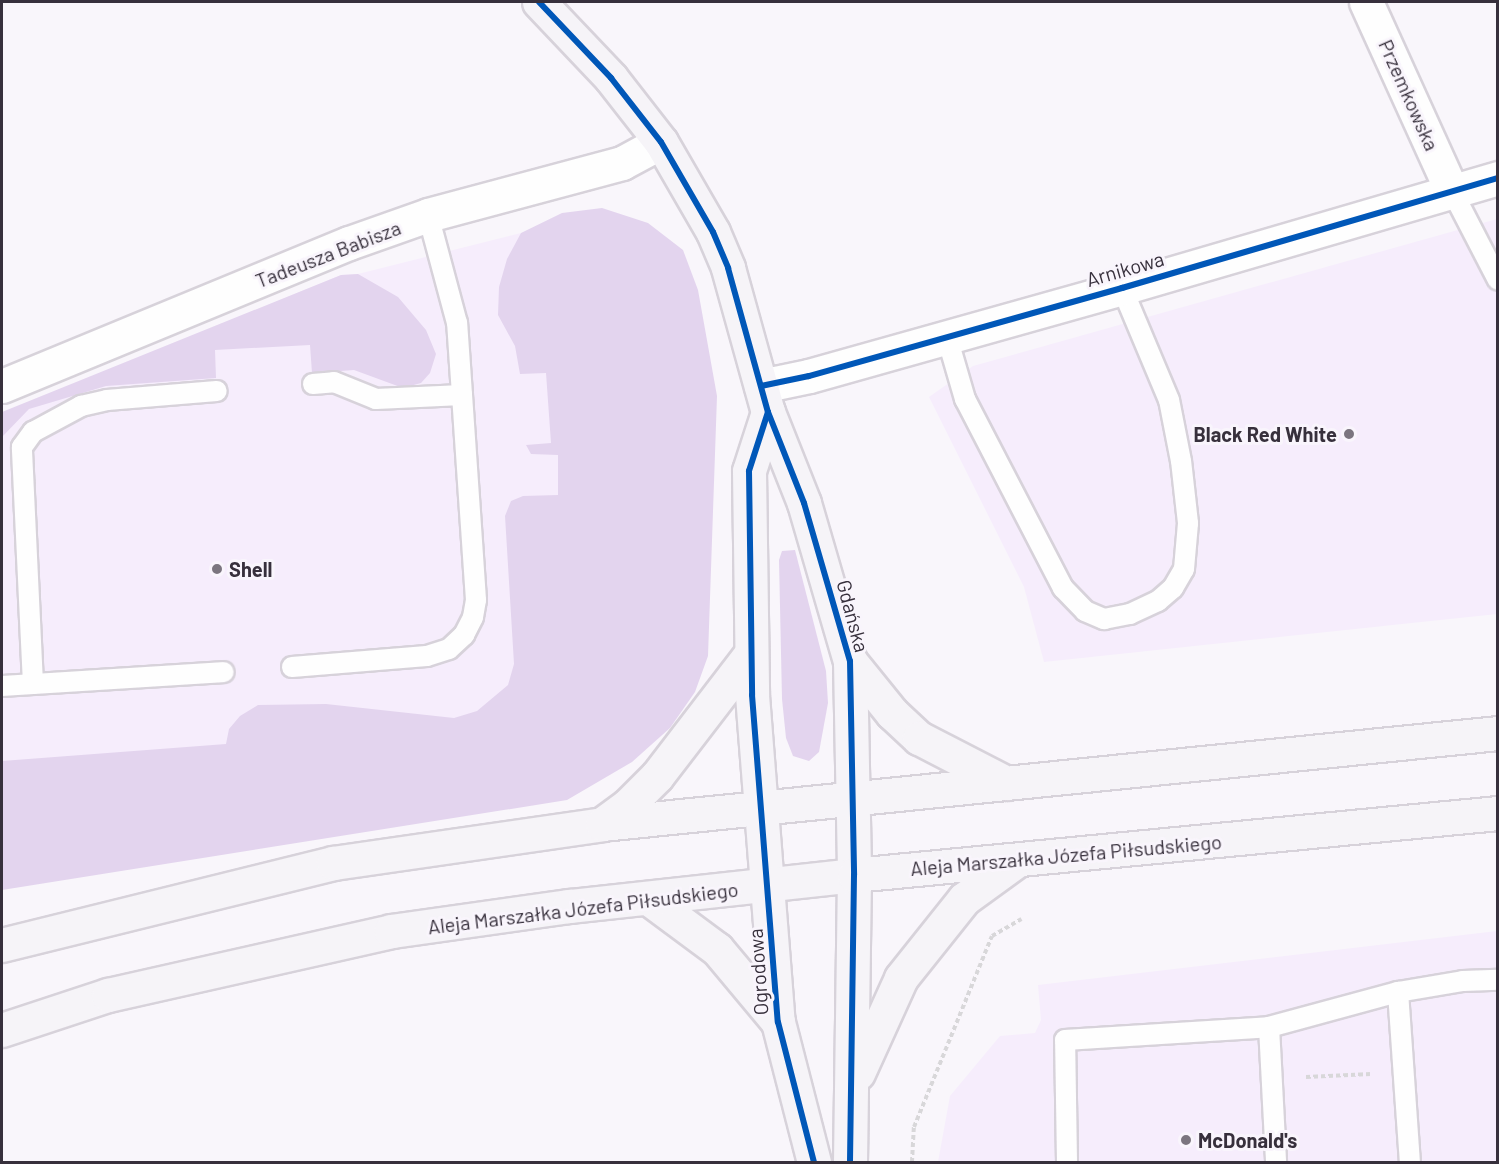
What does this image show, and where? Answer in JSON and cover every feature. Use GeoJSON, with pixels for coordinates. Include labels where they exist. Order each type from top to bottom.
{"type":"FeatureCollection","features":[{"type":"Feature","properties":{"kind":"main road","name":"Gdańska"},"geometry":{"type":"LineString","coordinates":[[540,2],[611,78],[661,142],[693,193],[728,268],[764,399],[804,503],[850,661],[854,874]]}},
{"type":"Feature","properties":{"kind":"main road"},"geometry":{"type":"LineString","coordinates":[[762,811],[750,655],[749,471],[764,399]]}},
{"type":"Feature","properties":{"kind":"main road"},"geometry":{"type":"LineString","coordinates":[[602,824],[628,805],[657,776],[750,655]]}},
{"type":"Feature","properties":{"kind":"main road"},"geometry":{"type":"LineString","coordinates":[[850,661],[892,713],[919,738],[1006,783]]}},
{"type":"Feature","properties":{"kind":"main road"},"geometry":{"type":"LineString","coordinates":[[9,938],[333,863],[602,824],[762,811],[852,797],[1497,733]]}},
{"type":"Feature","properties":{"kind":"main road","name":"Ogrodowa"},"geometry":{"type":"LineString","coordinates":[[762,811],[778,1022],[814,1162]]}},
{"type":"Feature","properties":{"kind":"main road","name":"Aleja Marszałka Józefa Piłsudskiego"},"geometry":{"type":"LineString","coordinates":[[2,1030],[108,995],[391,931],[648,898],[768,887],[854,874],[1015,862],[1497,813]]}},
{"type":"Feature","properties":{"kind":"main road"},"geometry":{"type":"LineString","coordinates":[[852,1088],[902,978],[964,899],[1015,862]]}},
{"type":"Feature","properties":{"kind":"main road"},"geometry":{"type":"LineString","coordinates":[[850,1162],[854,874]]}},
{"type":"Feature","properties":{"kind":"main road"},"geometry":{"type":"LineString","coordinates":[[648,898],[717,950],[778,1022]]}},
{"type":"Feature","properties":{"kind":"street","name":"Przemkowska"},"geometry":{"type":"LineString","coordinates":[[1366,2],[1451,189]]}},
{"type":"Feature","properties":{"kind":"street","name":"Tadeusza Babisza"},"geometry":{"type":"LineString","coordinates":[[2,386],[349,243],[428,215],[622,163],[661,142]]}},
{"type":"Feature","properties":{"kind":"street","name":"Arnikowa"},"geometry":{"type":"LineString","coordinates":[[764,399],[947,337],[1122,288],[1451,189],[1497,178]]}},
{"type":"Feature","properties":{"kind":"lane"},"geometry":{"type":"LineString","coordinates":[[1451,189],[1497,280]]}},
{"type":"Feature","properties":{"kind":"lane"},"geometry":{"type":"LineString","coordinates":[[292,667],[427,656],[449,649],[464,635],[476,600],[457,322],[428,215]]}},
{"type":"Feature","properties":{"kind":"lane"},"geometry":{"type":"LineString","coordinates":[[947,337],[965,399],[1063,588],[1085,611],[1104,619],[1130,615],[1158,601],[1173,588],[1184,569],[1188,523],[1181,461],[1169,400],[1122,288]]}},
{"type":"Feature","properties":{"kind":"lane"},"geometry":{"type":"LineString","coordinates":[[313,384],[334,382],[376,399],[462,395]]}},
{"type":"Feature","properties":{"kind":"lane"},"geometry":{"type":"LineString","coordinates":[[33,684],[22,447],[33,432],[81,405],[107,400],[217,391]]}},
{"type":"Feature","properties":{"kind":"lane"},"geometry":{"type":"LineString","coordinates":[[2,686],[224,672]]}},
{"type":"Feature","properties":{"kind":"lane"},"geometry":{"type":"LineString","coordinates":[[1067,1162],[1065,1040],[1269,1027],[1398,992],[1463,981],[1497,980]]}},
{"type":"Feature","properties":{"kind":"lane"},"geometry":{"type":"LineString","coordinates":[[1398,992],[1410,1162]]}},
{"type":"Feature","properties":{"kind":"lane"},"geometry":{"type":"LineString","coordinates":[[1269,1027],[1276,1162]]}},
{"type":"Feature","properties":{"kind":"path"},"geometry":{"type":"LineString","coordinates":[[912,1162],[914,1127],[992,936],[1022,919]]}},
{"type":"Feature","properties":{"kind":"path"},"geometry":{"type":"LineString","coordinates":[[1272,1079],[1381,1074]]}},
{"type":"Feature","properties":{"kind":"shaded area"},"geometry":{"type":"Polygon","coordinates":[[[602,208],[648,223],[683,250],[698,290],[717,396],[708,656],[695,692],[670,728],[632,762],[567,800],[2,890],[2,761],[226,744],[229,729],[240,716],[258,705],[326,704],[454,718],[477,711],[508,685],[514,664],[505,516],[511,501],[523,496],[558,495],[558,455],[531,454],[526,445],[551,443],[546,373],[520,374],[515,346],[498,315],[499,287],[507,259],[521,233],[562,213],[602,208]]]}},
{"type":"Feature","properties":{"kind":"shaded area"},"geometry":{"type":"Polygon","coordinates":[[[1497,219],[1497,614],[1044,662],[1024,587],[929,397],[973,366],[1497,219]]]}},
{"type":"Feature","properties":{"kind":"shaded area"},"geometry":{"type":"Polygon","coordinates":[[[521,233],[581,239],[591,764],[2,861],[2,414],[341,275],[358,274],[521,233]]]}},
{"type":"Feature","properties":{"kind":"shaded area"},"geometry":{"type":"Polygon","coordinates":[[[358,274],[398,297],[426,330],[436,354],[430,373],[421,383],[403,388],[354,370],[312,373],[310,345],[215,350],[216,378],[106,386],[29,409],[2,437],[2,412],[341,275],[358,274]]]}},
{"type":"Feature","properties":{"kind":"shaded area"},"geometry":{"type":"Polygon","coordinates":[[[795,550],[826,671],[828,703],[819,752],[809,761],[793,756],[786,738],[782,699],[779,560],[782,551],[795,550]]]}},
{"type":"Feature","properties":{"kind":"shaded area"},"geometry":{"type":"Polygon","coordinates":[[[1497,931],[1497,1162],[938,1162],[950,1096],[1000,1036],[1035,1033],[1041,1020],[1038,985],[1497,931]]]}},
{"type":"Feature","properties":{"kind":"cycle path"},"geometry":{"type":"LineString","coordinates":[[539,2],[611,78],[661,142],[713,232],[728,268],[768,412],[804,503],[850,661],[854,875],[850,1162]]}},
{"type":"Feature","properties":{"kind":"cycle path"},"geometry":{"type":"LineString","coordinates":[[761,386],[809,376],[1122,288],[1498,178]]}},
{"type":"Feature","properties":{"kind":"cycle path"},"geometry":{"type":"LineString","coordinates":[[768,412],[749,471],[752,695],[778,1022],[814,1162]]}},
{"type":"Feature","properties":{"kind":"place","name":"Black Red White"},"geometry":{"type":"Point","coordinates":[1349,434]}},
{"type":"Feature","properties":{"kind":"place","name":"Shell"},"geometry":{"type":"Point","coordinates":[217,569]}},
{"type":"Feature","properties":{"kind":"place","name":"McDonald's"},"geometry":{"type":"Point","coordinates":[1186,1140]}}]}
